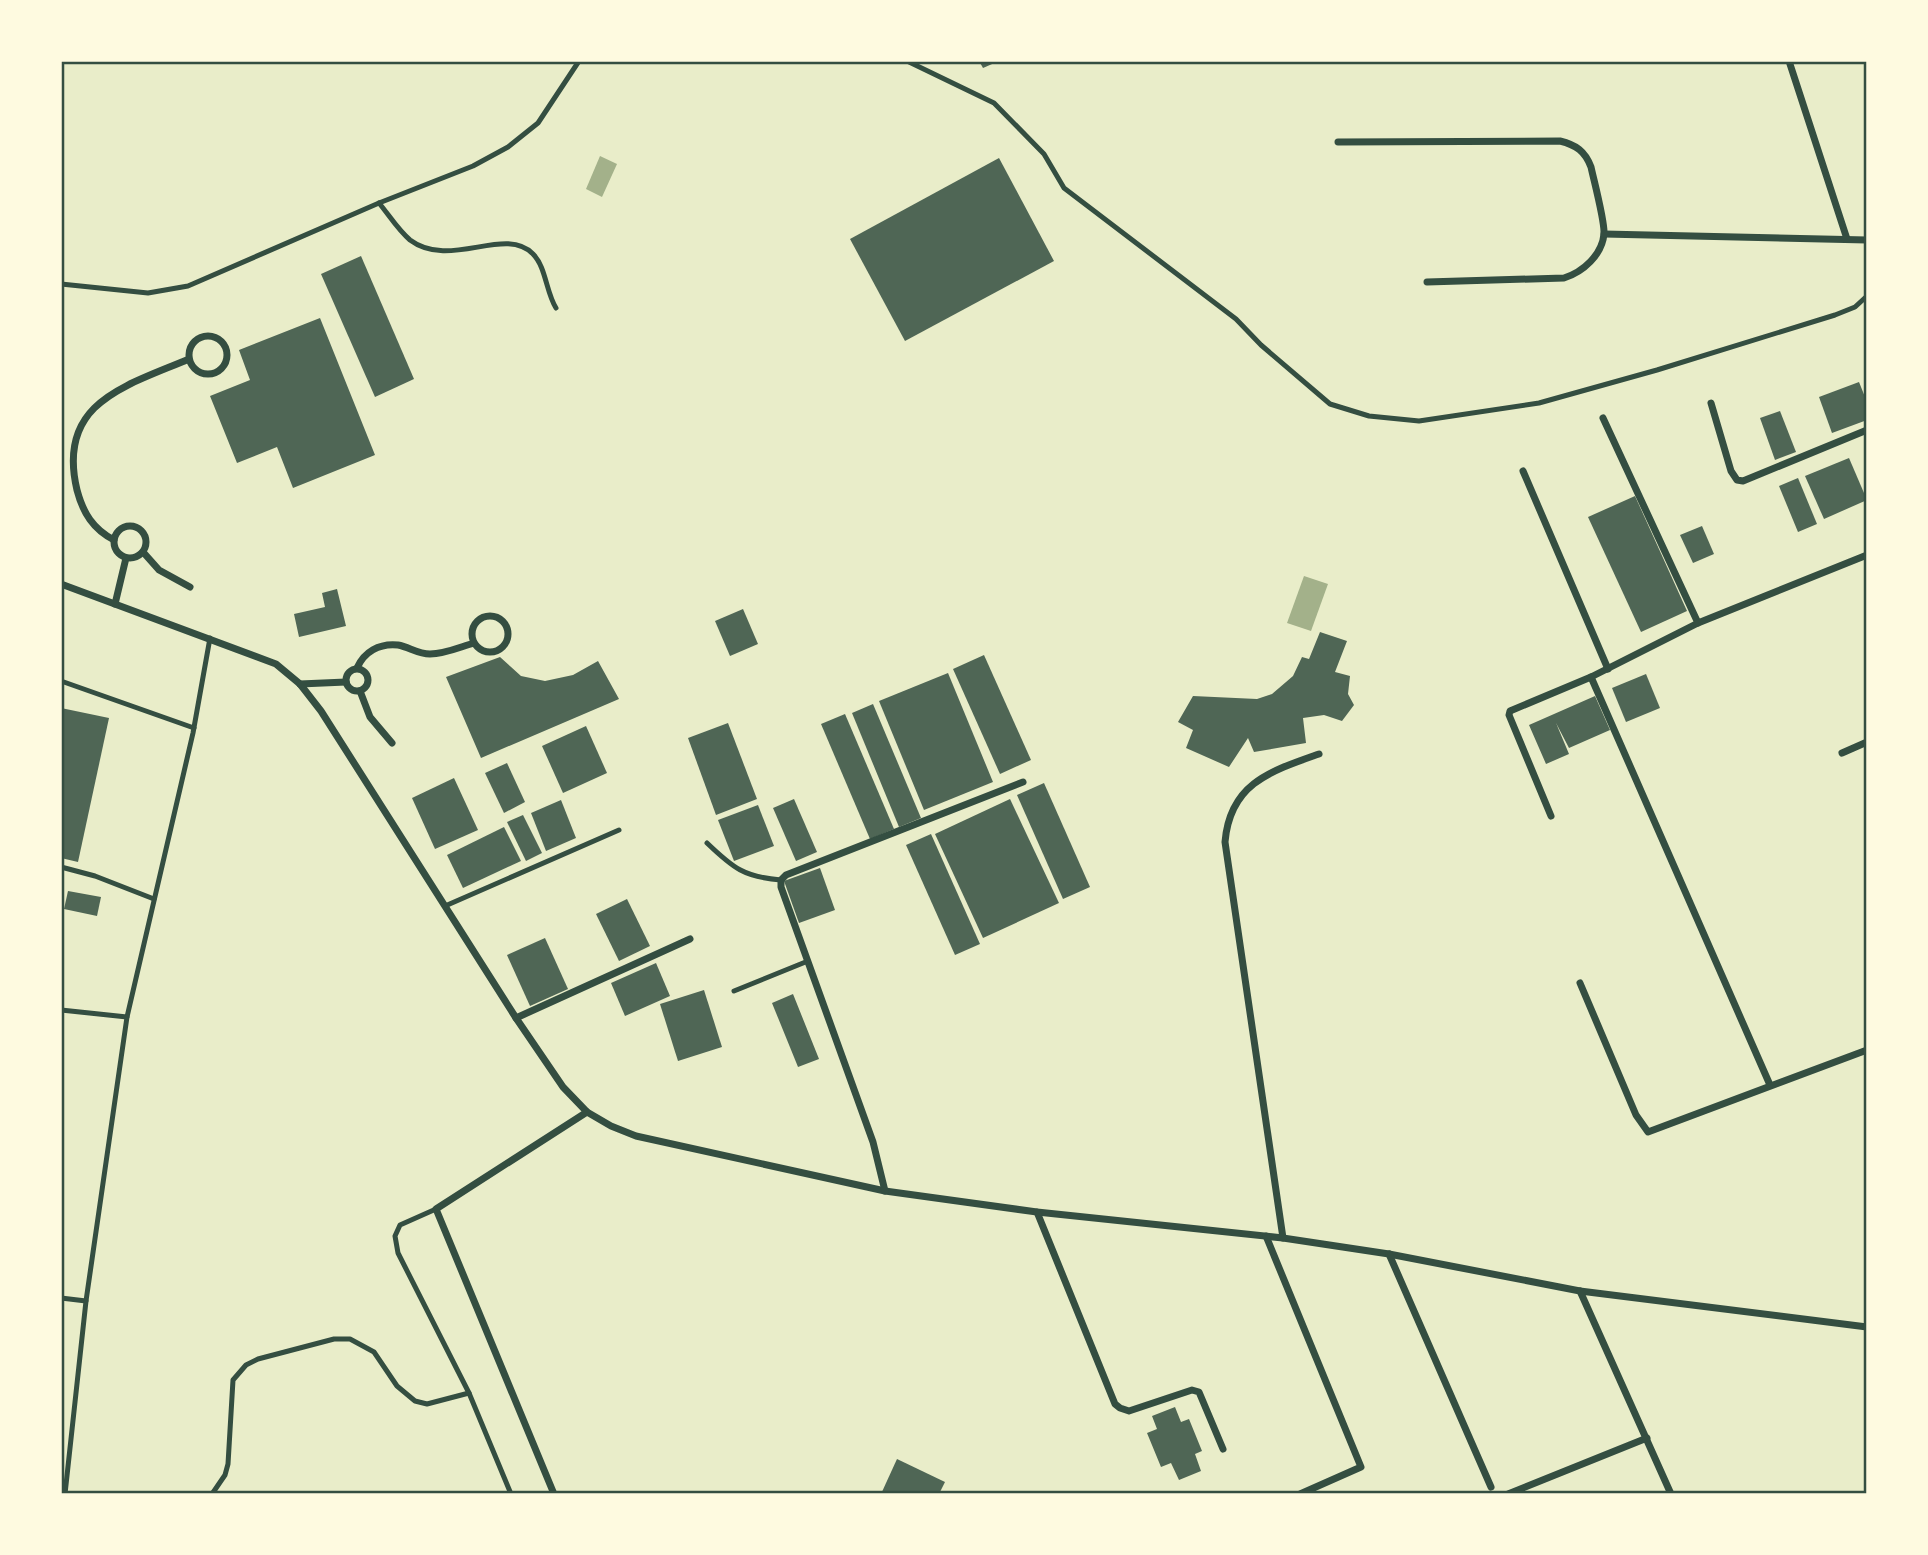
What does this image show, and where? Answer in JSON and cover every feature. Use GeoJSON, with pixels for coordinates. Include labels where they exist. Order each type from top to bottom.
{"type":"FeatureCollection","features":[{"type":"Feature","properties":{"kind":"street"},"geometry":{"type":"LineString","coordinates":[[1789,61],[1847,239]]}},
{"type":"Feature","properties":{"kind":"street"},"geometry":{"type":"LineString","coordinates":[[1338,142],[1560,141],[1580,149],[1591,167],[1604,234],[1594,259],[1575,275],[1564,278],[1427,282]]}},
{"type":"Feature","properties":{"kind":"street"},"geometry":{"type":"LineString","coordinates":[[1604,234],[1867,240]]}},
{"type":"Feature","properties":{"kind":"street"},"geometry":{"type":"LineString","coordinates":[[214,336],[227,349],[226,362],[222,368],[211,374],[199,372],[189,359],[191,345],[201,337],[214,336]]}},
{"type":"Feature","properties":{"kind":"street"},"geometry":{"type":"LineString","coordinates":[[114,540],[124,527],[129,526],[139,528],[147,542],[144,552],[135,558],[126,558],[116,550],[114,540],[92,523],[79,499],[74,477],[74,453],[80,427],[92,408],[124,385],[189,359]]}},
{"type":"Feature","properties":{"kind":"street"},"geometry":{"type":"LineString","coordinates":[[1711,402],[1731,471],[1737,480],[1743,481],[1867,430]]}},
{"type":"Feature","properties":{"kind":"street"},"geometry":{"type":"LineString","coordinates":[[1603,418],[1699,623]]}},
{"type":"Feature","properties":{"kind":"street"},"geometry":{"type":"LineString","coordinates":[[1523,471],[1608,669]]}},
{"type":"Feature","properties":{"kind":"street"},"geometry":{"type":"LineString","coordinates":[[144,552],[159,570],[190,587]]}},
{"type":"Feature","properties":{"kind":"street"},"geometry":{"type":"LineString","coordinates":[[1551,816],[1509,715],[1510,711],[1591,677],[1699,623],[1867,555]]}},
{"type":"Feature","properties":{"kind":"street"},"geometry":{"type":"LineString","coordinates":[[114,604],[126,558]]}},
{"type":"Feature","properties":{"kind":"street"},"geometry":{"type":"LineString","coordinates":[[61,584],[276,664],[300,684],[321,711],[516,1018],[563,1087],[587,1112],[611,1126],[636,1136],[886,1191],[1037,1212],[1283,1238],[1389,1254],[1580,1291],[1867,1327]]}},
{"type":"Feature","properties":{"kind":"street"},"geometry":{"type":"LineString","coordinates":[[494,617],[504,623],[508,634],[499,649],[488,652],[474,643],[474,626],[482,618],[494,617]]}},
{"type":"Feature","properties":{"kind":"street"},"geometry":{"type":"LineString","coordinates":[[357,668],[369,677],[366,687],[360,691],[352,690],[346,682],[347,674],[357,668],[362,657],[378,647],[399,645],[431,654],[474,643]]}},
{"type":"Feature","properties":{"kind":"street"},"geometry":{"type":"LineString","coordinates":[[1591,677],[1770,1085]]}},
{"type":"Feature","properties":{"kind":"street"},"geometry":{"type":"LineString","coordinates":[[300,684],[346,682]]}},
{"type":"Feature","properties":{"kind":"street"},"geometry":{"type":"LineString","coordinates":[[360,691],[370,717],[392,743]]}},
{"type":"Feature","properties":{"kind":"street"},"geometry":{"type":"LineString","coordinates":[[1842,753],[1867,742]]}},
{"type":"Feature","properties":{"kind":"street"},"geometry":{"type":"LineString","coordinates":[[1283,1238],[1225,842],[1226,827],[1249,786],[1276,769],[1319,754]]}},
{"type":"Feature","properties":{"kind":"street"},"geometry":{"type":"LineString","coordinates":[[886,1191],[873,1142],[781,887],[781,880],[786,874],[1023,782]]}},
{"type":"Feature","properties":{"kind":"street"},"geometry":{"type":"LineString","coordinates":[[516,1018],[690,939]]}},
{"type":"Feature","properties":{"kind":"street"},"geometry":{"type":"LineString","coordinates":[[1580,983],[1636,1115],[1648,1132],[1867,1050]]}},
{"type":"Feature","properties":{"kind":"street"},"geometry":{"type":"LineString","coordinates":[[554,1494],[436,1209],[587,1112]]}},
{"type":"Feature","properties":{"kind":"street"},"geometry":{"type":"LineString","coordinates":[[1037,1212],[1115,1404],[1129,1411],[1192,1390],[1199,1392],[1223,1449]]}},
{"type":"Feature","properties":{"kind":"street"},"geometry":{"type":"LineString","coordinates":[[1266,1236],[1361,1467],[1300,1494]]}},
{"type":"Feature","properties":{"kind":"street"},"geometry":{"type":"LineString","coordinates":[[1389,1254],[1491,1487]]}},
{"type":"Feature","properties":{"kind":"street"},"geometry":{"type":"LineString","coordinates":[[1580,1291],[1671,1494]]}},
{"type":"Feature","properties":{"kind":"street"},"geometry":{"type":"LineString","coordinates":[[1508,1494],[1647,1438]]}},
{"type":"Feature","properties":{"kind":"lane"},"geometry":{"type":"LineString","coordinates":[[61,284],[148,293],[188,286],[379,203],[473,166],[508,147],[538,123],[573,74],[579,61]]}},
{"type":"Feature","properties":{"kind":"lane"},"geometry":{"type":"LineString","coordinates":[[906,61],[994,103],[1044,154],[1064,188],[1236,319],[1261,345],[1330,404],[1369,416],[1419,421],[1539,403],[1835,315],[1856,307],[1867,296]]}},
{"type":"Feature","properties":{"kind":"lane"},"geometry":{"type":"LineString","coordinates":[[379,203],[411,240],[433,250],[447,252],[513,243],[524,246],[541,265],[556,308]]}},
{"type":"Feature","properties":{"kind":"lane"},"geometry":{"type":"LineString","coordinates":[[65,1494],[63,1484],[86,1301],[127,1017],[194,728],[210,638]]}},
{"type":"Feature","properties":{"kind":"lane"},"geometry":{"type":"LineString","coordinates":[[61,681],[194,728]]}},
{"type":"Feature","properties":{"kind":"lane"},"geometry":{"type":"LineString","coordinates":[[444,906],[619,830]]}},
{"type":"Feature","properties":{"kind":"lane"},"geometry":{"type":"LineString","coordinates":[[707,843],[738,870],[755,878],[781,880]]}},
{"type":"Feature","properties":{"kind":"lane"},"geometry":{"type":"LineString","coordinates":[[61,867],[95,876],[154,899]]}},
{"type":"Feature","properties":{"kind":"lane"},"geometry":{"type":"LineString","coordinates":[[734,991],[808,961]]}},
{"type":"Feature","properties":{"kind":"lane"},"geometry":{"type":"LineString","coordinates":[[61,1010],[127,1017]]}},
{"type":"Feature","properties":{"kind":"lane"},"geometry":{"type":"LineString","coordinates":[[436,1209],[400,1224],[394,1236],[398,1252],[469,1393],[511,1494]]}},
{"type":"Feature","properties":{"kind":"lane"},"geometry":{"type":"LineString","coordinates":[[61,1298],[86,1301]]}},
{"type":"Feature","properties":{"kind":"lane"},"geometry":{"type":"LineString","coordinates":[[212,1494],[225,1475],[228,1464],[233,1380],[246,1365],[258,1360],[334,1339],[350,1339],[374,1352],[397,1386],[415,1401],[426,1404],[469,1393]]}},
{"type":"Feature","properties":{"kind":"shaded area"},"geometry":{"type":"Polygon","coordinates":[[[600,156],[617,164],[602,197],[586,189],[600,156]]]}},
{"type":"Feature","properties":{"kind":"shaded area"},"geometry":{"type":"Polygon","coordinates":[[[1304,576],[1328,584],[1311,631],[1287,623],[1304,576]]]}},
{"type":"Feature","properties":{"kind":"building"},"geometry":{"type":"Polygon","coordinates":[[[979,61],[999,61],[983,68],[979,61]]]}},
{"type":"Feature","properties":{"kind":"building"},"geometry":{"type":"Polygon","coordinates":[[[999,158],[1054,261],[905,341],[850,239],[999,158]]]}},
{"type":"Feature","properties":{"kind":"building"},"geometry":{"type":"Polygon","coordinates":[[[361,256],[414,379],[375,397],[321,274],[361,256]]]}},
{"type":"Feature","properties":{"kind":"building"},"geometry":{"type":"Polygon","coordinates":[[[320,318],[375,455],[293,488],[277,447],[237,463],[210,396],[250,380],[239,350],[320,318]]]}},
{"type":"Feature","properties":{"kind":"building"},"geometry":{"type":"Polygon","coordinates":[[[1859,382],[1867,402],[1867,420],[1832,433],[1819,397],[1859,382]]]}},
{"type":"Feature","properties":{"kind":"building"},"geometry":{"type":"Polygon","coordinates":[[[1780,411],[1796,452],[1775,460],[1760,418],[1780,411]]]}},
{"type":"Feature","properties":{"kind":"building"},"geometry":{"type":"Polygon","coordinates":[[[1849,458],[1867,500],[1824,519],[1805,476],[1849,458]]]}},
{"type":"Feature","properties":{"kind":"building"},"geometry":{"type":"Polygon","coordinates":[[[1798,478],[1817,524],[1798,532],[1779,486],[1798,478]]]}},
{"type":"Feature","properties":{"kind":"building"},"geometry":{"type":"Polygon","coordinates":[[[1635,496],[1687,611],[1641,632],[1588,517],[1635,496]]]}},
{"type":"Feature","properties":{"kind":"building"},"geometry":{"type":"Polygon","coordinates":[[[1702,526],[1714,554],[1693,563],[1680,535],[1702,526]]]}},
{"type":"Feature","properties":{"kind":"building"},"geometry":{"type":"Polygon","coordinates":[[[337,589],[346,626],[299,637],[294,614],[325,607],[322,593],[337,589]]]}},
{"type":"Feature","properties":{"kind":"building"},"geometry":{"type":"Polygon","coordinates":[[[743,609],[758,644],[730,656],[715,621],[743,609]]]}},
{"type":"Feature","properties":{"kind":"building"},"geometry":{"type":"Polygon","coordinates":[[[1320,632],[1347,641],[1335,672],[1350,676],[1348,694],[1354,705],[1342,721],[1324,715],[1303,718],[1306,743],[1254,752],[1248,738],[1229,767],[1186,748],[1193,730],[1178,722],[1193,696],[1257,699],[1272,694],[1293,676],[1302,657],[1309,659],[1320,632]]]}},
{"type":"Feature","properties":{"kind":"building"},"geometry":{"type":"Polygon","coordinates":[[[984,655],[1031,760],[1000,774],[953,669],[984,655]]]}},
{"type":"Feature","properties":{"kind":"building"},"geometry":{"type":"Polygon","coordinates":[[[500,657],[521,676],[545,681],[573,675],[598,661],[619,699],[481,758],[446,677],[500,657]]]}},
{"type":"Feature","properties":{"kind":"building"},"geometry":{"type":"Polygon","coordinates":[[[948,673],[993,782],[924,810],[879,701],[948,673]]]}},
{"type":"Feature","properties":{"kind":"building"},"geometry":{"type":"Polygon","coordinates":[[[1646,674],[1660,708],[1626,722],[1612,688],[1646,674]]]}},
{"type":"Feature","properties":{"kind":"building"},"geometry":{"type":"Polygon","coordinates":[[[1595,696],[1610,730],[1569,748],[1556,723],[1569,754],[1546,764],[1529,725],[1595,696]]]}},
{"type":"Feature","properties":{"kind":"building"},"geometry":{"type":"Polygon","coordinates":[[[873,704],[921,818],[899,827],[852,713],[873,704]]]}},
{"type":"Feature","properties":{"kind":"building"},"geometry":{"type":"Polygon","coordinates":[[[61,708],[109,718],[78,862],[61,858],[61,708]]]}},
{"type":"Feature","properties":{"kind":"building"},"geometry":{"type":"Polygon","coordinates":[[[845,714],[894,829],[870,839],[821,724],[845,714]]]}},
{"type":"Feature","properties":{"kind":"building"},"geometry":{"type":"Polygon","coordinates":[[[728,723],[757,799],[716,815],[688,738],[728,723]]]}},
{"type":"Feature","properties":{"kind":"building"},"geometry":{"type":"Polygon","coordinates":[[[586,726],[607,773],[563,793],[542,746],[586,726]]]}},
{"type":"Feature","properties":{"kind":"building"},"geometry":{"type":"Polygon","coordinates":[[[507,763],[525,802],[504,813],[485,773],[507,763]]]}},
{"type":"Feature","properties":{"kind":"building"},"geometry":{"type":"Polygon","coordinates":[[[454,778],[478,830],[435,849],[412,798],[454,778]]]}},
{"type":"Feature","properties":{"kind":"building"},"geometry":{"type":"Polygon","coordinates":[[[1044,783],[1090,887],[1063,899],[1017,795],[1044,783]]]}},
{"type":"Feature","properties":{"kind":"building"},"geometry":{"type":"Polygon","coordinates":[[[794,799],[817,852],[796,861],[773,808],[794,799]]]}},
{"type":"Feature","properties":{"kind":"building"},"geometry":{"type":"Polygon","coordinates":[[[1010,799],[1059,903],[983,938],[935,834],[1010,799]]]}},
{"type":"Feature","properties":{"kind":"building"},"geometry":{"type":"Polygon","coordinates":[[[561,800],[576,838],[546,851],[531,813],[561,800]]]}},
{"type":"Feature","properties":{"kind":"building"},"geometry":{"type":"Polygon","coordinates":[[[758,805],[774,846],[734,861],[718,820],[758,805]]]}},
{"type":"Feature","properties":{"kind":"building"},"geometry":{"type":"Polygon","coordinates":[[[523,815],[542,853],[526,861],[507,822],[523,815]]]}},
{"type":"Feature","properties":{"kind":"building"},"geometry":{"type":"Polygon","coordinates":[[[504,827],[521,861],[463,888],[447,855],[504,827]]]}},
{"type":"Feature","properties":{"kind":"building"},"geometry":{"type":"Polygon","coordinates":[[[931,834],[980,944],[955,955],[906,845],[931,834]]]}},
{"type":"Feature","properties":{"kind":"building"},"geometry":{"type":"Polygon","coordinates":[[[820,868],[835,910],[799,923],[784,881],[820,868]]]}},
{"type":"Feature","properties":{"kind":"building"},"geometry":{"type":"Polygon","coordinates":[[[68,891],[101,897],[97,916],[64,909],[68,891]]]}},
{"type":"Feature","properties":{"kind":"building"},"geometry":{"type":"Polygon","coordinates":[[[627,899],[650,946],[619,961],[596,914],[627,899]]]}},
{"type":"Feature","properties":{"kind":"building"},"geometry":{"type":"Polygon","coordinates":[[[545,938],[568,989],[530,1006],[507,955],[545,938]]]}},
{"type":"Feature","properties":{"kind":"building"},"geometry":{"type":"Polygon","coordinates":[[[656,963],[670,996],[625,1016],[611,983],[656,963]]]}},
{"type":"Feature","properties":{"kind":"building"},"geometry":{"type":"Polygon","coordinates":[[[704,990],[722,1047],[678,1061],[660,1004],[704,990]]]}},
{"type":"Feature","properties":{"kind":"building"},"geometry":{"type":"Polygon","coordinates":[[[793,994],[819,1059],[798,1067],[772,1003],[793,994]]]}},
{"type":"Feature","properties":{"kind":"building"},"geometry":{"type":"Polygon","coordinates":[[[1175,1407],[1181,1422],[1189,1419],[1202,1451],[1195,1454],[1201,1471],[1179,1480],[1171,1463],[1161,1467],[1147,1433],[1157,1429],[1152,1416],[1175,1407]]]}},
{"type":"Feature","properties":{"kind":"building"},"geometry":{"type":"Polygon","coordinates":[[[897,1459],[945,1482],[939,1494],[881,1494],[897,1459]]]}}]}
